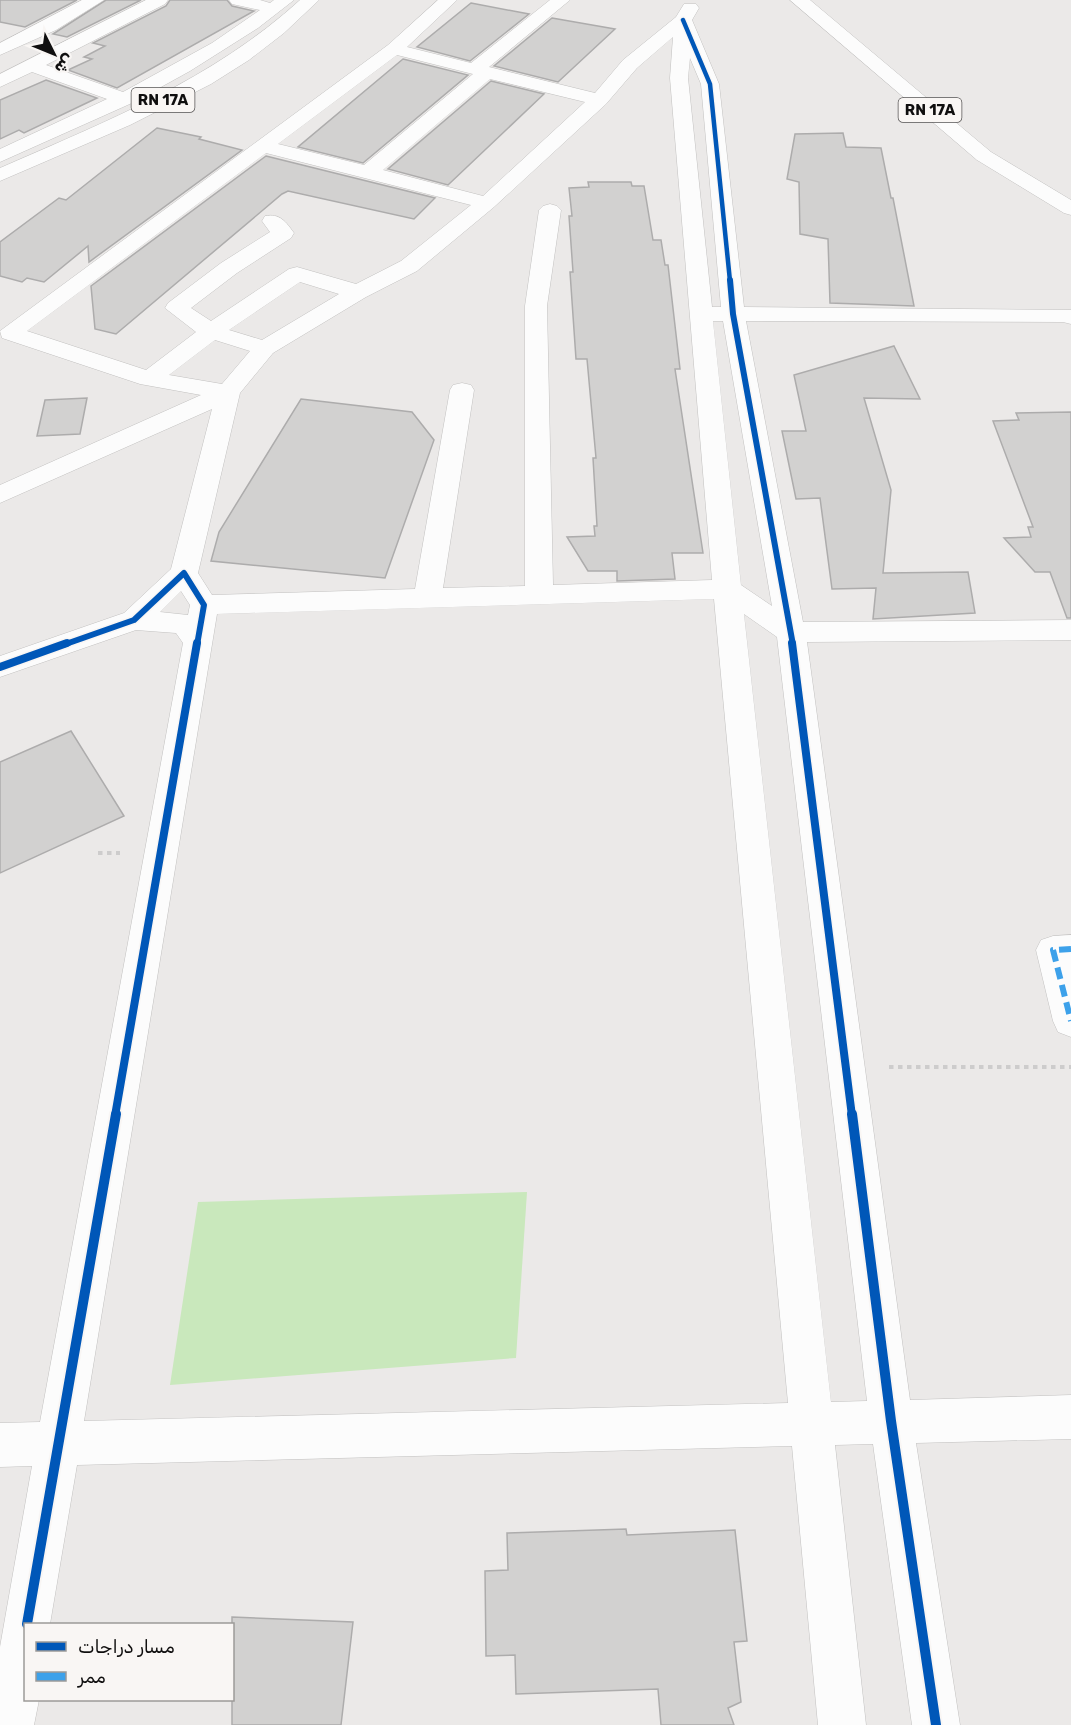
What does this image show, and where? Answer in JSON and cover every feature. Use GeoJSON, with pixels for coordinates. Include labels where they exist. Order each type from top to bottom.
{"type":"FeatureCollection","features":[{"type":"Feature","properties":{"kind":"street"},"geometry":{"type":"LineString","coordinates":[[0,50],[50,26],[95,0]]}},
{"type":"Feature","properties":{"kind":"street"},"geometry":{"type":"LineString","coordinates":[[0,81],[159,0]]}},
{"type":"Feature","properties":{"kind":"street"},"geometry":{"type":"LineString","coordinates":[[238,0],[278,6]]}},
{"type":"Feature","properties":{"kind":"street","name":"RN 17A"},"geometry":{"type":"LineString","coordinates":[[0,176],[138,113],[213,74],[254,49],[293,18],[310,0]]}},
{"type":"Feature","properties":{"kind":"street"},"geometry":{"type":"LineString","coordinates":[[5,335],[394,49],[448,0]]}},
{"type":"Feature","properties":{"kind":"street"},"geometry":{"type":"LineString","coordinates":[[367,173],[561,0]]}},
{"type":"Feature","properties":{"kind":"street","name":"RN 17A"},"geometry":{"type":"LineString","coordinates":[[799,0],[984,156],[1071,209]]}},
{"type":"Feature","properties":{"kind":"street"},"geometry":{"type":"LineString","coordinates":[[0,156],[125,99],[226,43],[278,6]]}},
{"type":"Feature","properties":{"kind":"street"},"geometry":{"type":"LineString","coordinates":[[0,495],[228,392],[265,348],[358,292],[409,266],[487,203],[599,100],[630,64],[687,10]]}},
{"type":"Feature","properties":{"kind":"street"},"geometry":{"type":"LineString","coordinates":[[687,10],[678,78],[699,132],[717,314],[727,589],[842,1725]]}},
{"type":"Feature","properties":{"kind":"street"},"geometry":{"type":"LineString","coordinates":[[394,49],[599,100]]}},
{"type":"Feature","properties":{"kind":"street"},"geometry":{"type":"LineString","coordinates":[[33,66],[125,99]]}},
{"type":"Feature","properties":{"kind":"street"},"geometry":{"type":"LineString","coordinates":[[263,146],[487,203]]}},
{"type":"Feature","properties":{"kind":"street"},"geometry":{"type":"LineString","coordinates":[[539,594],[536,306],[550,210]]}},
{"type":"Feature","properties":{"kind":"street"},"geometry":{"type":"LineString","coordinates":[[265,348],[211,332],[176,308],[229,268],[283,233],[273,221]]}},
{"type":"Feature","properties":{"kind":"street"},"geometry":{"type":"LineString","coordinates":[[149,379],[211,332],[297,274],[358,292]]}},
{"type":"Feature","properties":{"kind":"street"},"geometry":{"type":"LineString","coordinates":[[717,314],[1052,315],[1071,317]]}},
{"type":"Feature","properties":{"kind":"street"},"geometry":{"type":"LineString","coordinates":[[717,314],[791,632],[891,1421],[936,1725]]}},
{"type":"Feature","properties":{"kind":"street"},"geometry":{"type":"LineString","coordinates":[[5,335],[149,379],[228,392]]}},
{"type":"Feature","properties":{"kind":"street"},"geometry":{"type":"LineString","coordinates":[[428,598],[462,390]]}},
{"type":"Feature","properties":{"kind":"street"},"geometry":{"type":"LineString","coordinates":[[0,668],[134,620],[184,573],[228,392]]}},
{"type":"Feature","properties":{"kind":"street"},"geometry":{"type":"LineString","coordinates":[[27,1623],[204,605],[184,573]]}},
{"type":"Feature","properties":{"kind":"street"},"geometry":{"type":"LineString","coordinates":[[204,605],[727,589],[791,632],[1071,630]]}},
{"type":"Feature","properties":{"kind":"street"},"geometry":{"type":"LineString","coordinates":[[134,620],[185,624],[197,642]]}},
{"type":"Feature","properties":{"kind":"street"},"geometry":{"type":"LineString","coordinates":[[1071,949],[1053,950],[1071,1021]]}},
{"type":"Feature","properties":{"kind":"street"},"geometry":{"type":"LineString","coordinates":[[0,1445],[1071,1417]]}},
{"type":"Feature","properties":{"kind":"street"},"geometry":{"type":"LineString","coordinates":[[10,1725],[24,1645]]}},
{"type":"Feature","properties":{"kind":"path"},"geometry":{"type":"LineString","coordinates":[[845,1066],[1071,1067]]}},
{"type":"Feature","properties":{"kind":"green space"},"geometry":{"type":"Polygon","coordinates":[[[527,1192],[516,1358],[170,1385],[198,1202],[527,1192]]]}},
{"type":"Feature","properties":{"kind":"building"},"geometry":{"type":"Polygon","coordinates":[[[0,0],[77,0],[25,27],[0,22],[0,0]]]}},
{"type":"Feature","properties":{"kind":"building"},"geometry":{"type":"Polygon","coordinates":[[[106,0],[141,0],[67,37],[53,34],[106,0]]]}},
{"type":"Feature","properties":{"kind":"building"},"geometry":{"type":"Polygon","coordinates":[[[170,0],[227,0],[232,6],[254,11],[117,88],[68,70],[92,59],[84,57],[105,46],[93,43],[166,6],[170,0]]]}},
{"type":"Feature","properties":{"kind":"building"},"geometry":{"type":"Polygon","coordinates":[[[471,3],[529,14],[470,61],[417,47],[471,3]]]}},
{"type":"Feature","properties":{"kind":"building"},"geometry":{"type":"Polygon","coordinates":[[[552,18],[615,29],[558,82],[494,66],[552,18]]]}},
{"type":"Feature","properties":{"kind":"building"},"geometry":{"type":"Polygon","coordinates":[[[403,59],[468,75],[363,163],[298,147],[403,59]]]}},
{"type":"Feature","properties":{"kind":"building"},"geometry":{"type":"Polygon","coordinates":[[[46,80],[97,98],[24,133],[19,130],[0,139],[0,100],[46,80]]]}},
{"type":"Feature","properties":{"kind":"building"},"geometry":{"type":"Polygon","coordinates":[[[491,81],[544,94],[448,185],[388,169],[491,81]]]}},
{"type":"Feature","properties":{"kind":"building"},"geometry":{"type":"Polygon","coordinates":[[[157,128],[201,137],[199,139],[242,150],[89,262],[88,246],[44,282],[27,278],[22,282],[0,276],[0,242],[59,198],[66,200],[157,128]]]}},
{"type":"Feature","properties":{"kind":"building"},"geometry":{"type":"Polygon","coordinates":[[[843,133],[846,147],[881,148],[914,306],[830,303],[828,239],[800,234],[799,182],[787,179],[795,134],[843,133]]]}},
{"type":"Feature","properties":{"kind":"building"},"geometry":{"type":"Polygon","coordinates":[[[266,156],[435,198],[414,219],[288,191],[116,334],[95,329],[91,286],[266,156]]]}},
{"type":"Feature","properties":{"kind":"building"},"geometry":{"type":"Polygon","coordinates":[[[588,182],[631,182],[632,186],[644,186],[653,240],[661,240],[665,265],[668,265],[680,369],[675,369],[703,553],[672,553],[675,579],[617,581],[617,571],[588,571],[567,537],[595,536],[594,526],[597,526],[593,458],[596,458],[587,359],[576,359],[570,272],[573,272],[569,188],[589,187],[588,182]]]}},
{"type":"Feature","properties":{"kind":"building"},"geometry":{"type":"Polygon","coordinates":[[[894,346],[920,399],[864,398],[891,490],[883,573],[968,572],[975,613],[873,619],[876,588],[832,589],[820,498],[796,499],[782,431],[806,431],[794,375],[894,346]]]}},
{"type":"Feature","properties":{"kind":"building"},"geometry":{"type":"Polygon","coordinates":[[[87,398],[80,434],[37,436],[45,400],[87,398]]]}},
{"type":"Feature","properties":{"kind":"building"},"geometry":{"type":"Polygon","coordinates":[[[301,399],[412,412],[434,440],[385,578],[211,561],[219,532],[301,399]]]}},
{"type":"Feature","properties":{"kind":"building"},"geometry":{"type":"Polygon","coordinates":[[[1071,412],[1071,618],[1067,618],[1050,572],[1035,572],[1004,538],[1031,537],[1028,527],[1033,527],[993,421],[1019,420],[1016,413],[1071,412]]]}},
{"type":"Feature","properties":{"kind":"building"},"geometry":{"type":"Polygon","coordinates":[[[71,731],[124,816],[0,873],[0,762],[71,731]]]}},
{"type":"Feature","properties":{"kind":"building"},"geometry":{"type":"Polygon","coordinates":[[[626,1529],[627,1535],[735,1530],[747,1641],[734,1642],[741,1702],[728,1708],[734,1725],[661,1725],[658,1689],[516,1694],[515,1655],[486,1656],[485,1571],[508,1570],[507,1533],[626,1529]]]}},
{"type":"Feature","properties":{"kind":"building"},"geometry":{"type":"Polygon","coordinates":[[[232,1617],[353,1622],[341,1725],[232,1725],[234,1623],[232,1623],[232,1617]]]}},
{"type":"Feature","properties":{"kind":"marked path"},"geometry":{"type":"LineString","coordinates":[[1071,949],[1053,950],[1071,1021]]}},
{"type":"Feature","properties":{"kind":"cycle path"},"geometry":{"type":"LineString","coordinates":[[683,20],[710,84],[733,314],[791,632],[891,1421],[936,1725]]}},
{"type":"Feature","properties":{"kind":"cycle path"},"geometry":{"type":"LineString","coordinates":[[0,667],[134,620],[184,573],[204,605],[27,1623]]}}]}
